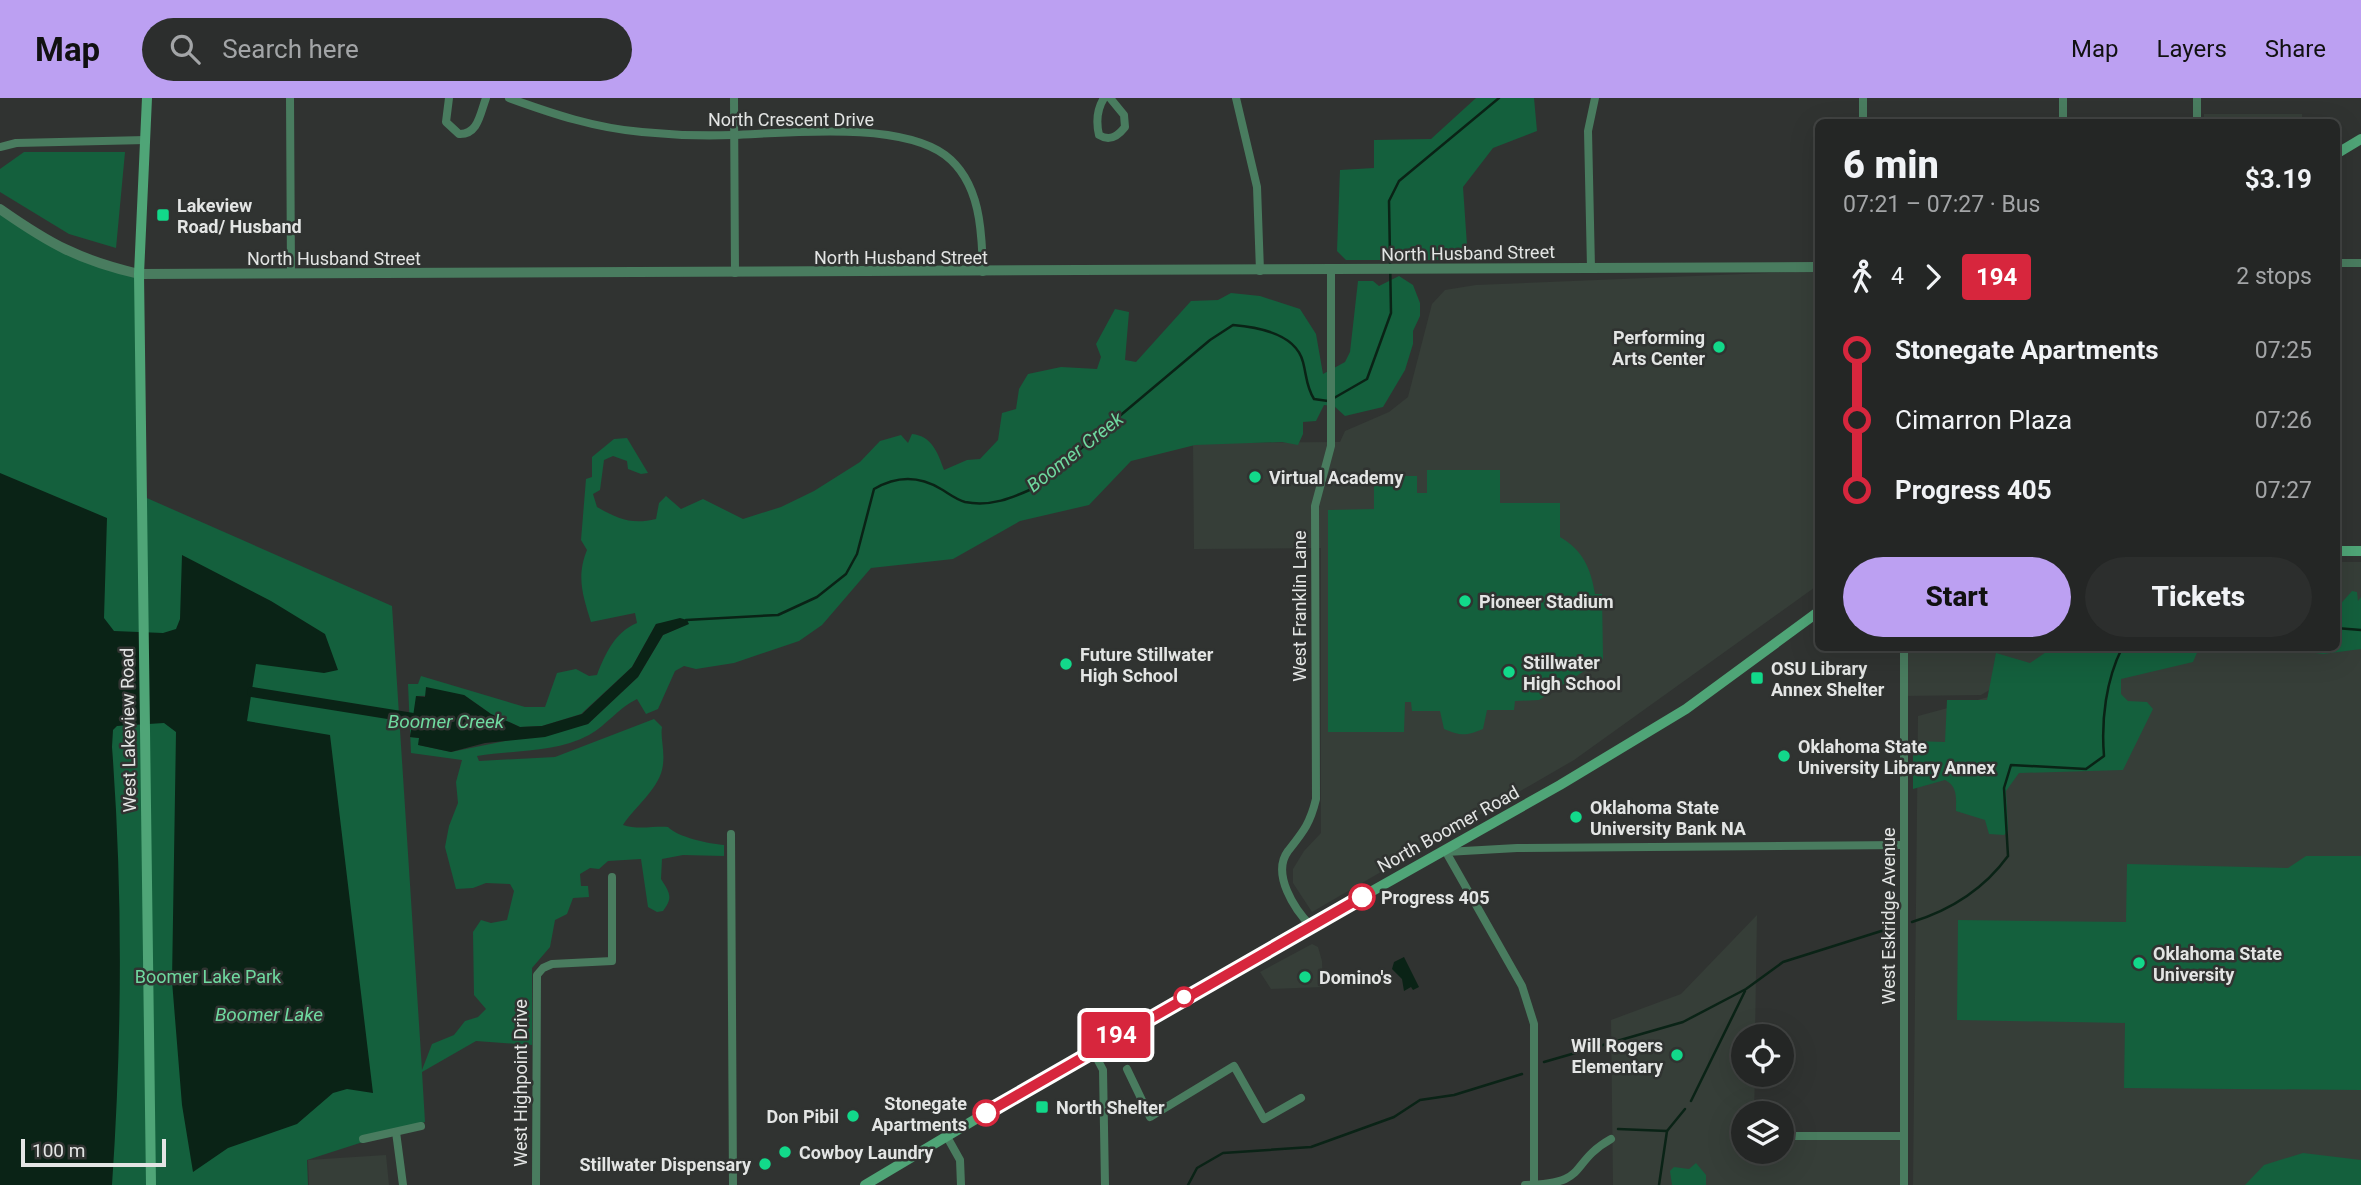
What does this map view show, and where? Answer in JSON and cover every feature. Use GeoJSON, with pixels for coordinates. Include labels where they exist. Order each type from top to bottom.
{"type":"FeatureCollection","features":[{"type":"Feature","properties":{"kind":"main road","name":"West Lakeview Road"},"geometry":{"type":"LineString","coordinates":[[147,98],[139,274],[151,1185]]}},
{"type":"Feature","properties":{"kind":"main road"},"geometry":{"type":"LineString","coordinates":[[2340,152],[2361,139]]}},
{"type":"Feature","properties":{"kind":"main road"},"geometry":{"type":"LineString","coordinates":[[2340,551],[2361,551]]}},
{"type":"Feature","properties":{"kind":"main road","name":"North Boomer Road"},"geometry":{"type":"LineString","coordinates":[[865,1185],[1092,1049],[1446,852],[1686,709],[1815,614]]}},
{"type":"Feature","properties":{"kind":"street"},"geometry":{"type":"LineString","coordinates":[[290,98],[291,274]]}},
{"type":"Feature","properties":{"kind":"street"},"geometry":{"type":"LineString","coordinates":[[449,98],[446,122],[459,134],[473,131],[486,98]]}},
{"type":"Feature","properties":{"kind":"street","name":"North Crescent Drive"},"geometry":{"type":"LineString","coordinates":[[509,98],[570,120],[605,128],[655,133],[734,135],[818,132],[892,134],[931,145],[948,157],[971,190],[981,228],[983,272]]}},
{"type":"Feature","properties":{"kind":"street"},"geometry":{"type":"LineString","coordinates":[[734,98],[735,273]]}},
{"type":"Feature","properties":{"kind":"street"},"geometry":{"type":"LineString","coordinates":[[1107,98],[1124,115],[1125,127],[1110,139],[1099,135],[1097,128],[1098,111],[1107,98]]}},
{"type":"Feature","properties":{"kind":"street"},"geometry":{"type":"LineString","coordinates":[[1236,98],[1257,187],[1260,271]]}},
{"type":"Feature","properties":{"kind":"street"},"geometry":{"type":"LineString","coordinates":[[1591,268],[1588,131],[1595,98]]}},
{"type":"Feature","properties":{"kind":"street"},"geometry":{"type":"LineString","coordinates":[[1863,98],[1863,119]]}},
{"type":"Feature","properties":{"kind":"street"},"geometry":{"type":"LineString","coordinates":[[2063,98],[2063,119]]}},
{"type":"Feature","properties":{"kind":"street"},"geometry":{"type":"LineString","coordinates":[[2197,98],[2197,119]]}},
{"type":"Feature","properties":{"kind":"street"},"geometry":{"type":"LineString","coordinates":[[0,147],[16,142],[146,140]]}},
{"type":"Feature","properties":{"kind":"street","name":"North Husband Street"},"geometry":{"type":"LineString","coordinates":[[0,209],[48,242],[78,258],[139,274],[1815,267]]}},
{"type":"Feature","properties":{"kind":"street"},"geometry":{"type":"LineString","coordinates":[[2340,263],[2361,263]]}},
{"type":"Feature","properties":{"kind":"street","name":"West Franklin Lane"},"geometry":{"type":"LineString","coordinates":[[1311,926],[1299,915],[1284,883],[1283,866],[1286,853],[1297,843],[1311,820],[1317,799],[1315,506],[1331,446],[1331,270]]}},
{"type":"Feature","properties":{"kind":"street","name":"West Eskridge Avenue"},"geometry":{"type":"LineString","coordinates":[[1904,651],[1904,1185]]}},
{"type":"Feature","properties":{"kind":"street"},"geometry":{"type":"LineString","coordinates":[[731,834],[733,1185]]}},
{"type":"Feature","properties":{"kind":"street"},"geometry":{"type":"LineString","coordinates":[[1534,1185],[1534,1024],[1522,986],[1446,852],[1517,848],[1903,845]]}},
{"type":"Feature","properties":{"kind":"street","name":"West Highpoint Drive"},"geometry":{"type":"LineString","coordinates":[[536,1185],[537,975],[552,964],[612,961],[612,877]]}},
{"type":"Feature","properties":{"kind":"street"},"geometry":{"type":"LineString","coordinates":[[1092,1049],[1103,1070],[1104,1185]]}},
{"type":"Feature","properties":{"kind":"street"},"geometry":{"type":"LineString","coordinates":[[1127,1069],[1150,1117],[1234,1066],[1264,1119],[1301,1098]]}},
{"type":"Feature","properties":{"kind":"street"},"geometry":{"type":"LineString","coordinates":[[363,1139],[421,1126]]}},
{"type":"Feature","properties":{"kind":"street"},"geometry":{"type":"LineString","coordinates":[[396,1132],[403,1185]]}},
{"type":"Feature","properties":{"kind":"street"},"geometry":{"type":"LineString","coordinates":[[946,1135],[960,1160],[961,1185]]}},
{"type":"Feature","properties":{"kind":"street"},"geometry":{"type":"LineString","coordinates":[[1794,1136],[1903,1136]]}},
{"type":"Feature","properties":{"kind":"street"},"geometry":{"type":"LineString","coordinates":[[1525,1185],[1553,1184],[1573,1177],[1594,1151],[1611,1139]]}},
{"type":"Feature","properties":{"kind":"shaded area"},"geometry":{"type":"Polygon","coordinates":[[[2204,114],[2302,114],[2302,119],[2204,119],[2204,114]]]}},
{"type":"Feature","properties":{"kind":"shaded area","name":"Stillwater High School"},"geometry":{"type":"Polygon","coordinates":[[[1815,271],[1815,587],[1574,760],[1312,912],[1293,883],[1293,869],[1304,851],[1321,833],[1321,548],[1194,549],[1193,443],[1340,442],[1345,431],[1389,412],[1408,397],[1432,304],[1445,290],[1476,285],[1815,271]]]}},
{"type":"Feature","properties":{"kind":"shaded area","name":"Oklahoma State University"},"geometry":{"type":"Polygon","coordinates":[[[2340,562],[2361,562],[2361,1185],[1913,1185],[1918,716],[2037,684],[2076,651],[2340,651],[2340,562]]]}},
{"type":"Feature","properties":{"kind":"shaded area"},"geometry":{"type":"Polygon","coordinates":[[[1904,651],[2056,651],[1981,695],[1904,696],[1904,651]]]}},
{"type":"Feature","properties":{"kind":"shaded area","name":"Will Rogers Elementary"},"geometry":{"type":"Polygon","coordinates":[[[1757,915],[1755,1024],[1731,1024],[1731,1087],[1755,1087],[1754,1101],[1731,1101],[1731,1164],[1794,1164],[1794,1138],[1903,1136],[1903,1185],[1613,1185],[1611,1020],[1681,994],[1757,915]]]}},
{"type":"Feature","properties":{"kind":"shaded area"},"geometry":{"type":"Polygon","coordinates":[[[1312,944],[1318,947],[1322,961],[1323,987],[1271,989],[1260,972],[1312,944]]]}},
{"type":"Feature","properties":{"kind":"shaded area"},"geometry":{"type":"Polygon","coordinates":[[[386,1155],[389,1185],[309,1185],[308,1160],[386,1155]]]}},
{"type":"Feature","properties":{"kind":"green space"},"geometry":{"type":"Polygon","coordinates":[[[1476,98],[1534,98],[1537,131],[1493,148],[1463,187],[1468,260],[1346,260],[1337,251],[1340,170],[1374,168],[1374,140],[1431,139],[1476,98]]]}},
{"type":"Feature","properties":{"kind":"green space"},"geometry":{"type":"Polygon","coordinates":[[[24,152],[125,152],[116,248],[69,234],[0,192],[0,169],[24,152]]]}},
{"type":"Feature","properties":{"kind":"green space","name":"Boomer Lake Park"},"geometry":{"type":"Polygon","coordinates":[[[0,209],[47,243],[138,275],[140,495],[392,606],[422,1070],[432,1044],[454,1035],[465,1021],[478,1017],[486,1009],[474,995],[473,932],[481,920],[491,923],[507,920],[514,891],[510,884],[486,883],[473,888],[456,889],[445,847],[449,826],[458,803],[456,782],[462,760],[411,753],[410,737],[419,738],[419,745],[451,752],[588,724],[638,677],[663,635],[688,624],[687,620],[656,624],[632,667],[581,714],[542,726],[520,727],[491,714],[464,695],[417,696],[410,736],[408,684],[418,684],[421,676],[525,707],[545,707],[557,673],[576,669],[589,676],[597,675],[607,652],[617,638],[637,623],[635,613],[591,622],[581,578],[587,550],[581,540],[586,479],[592,477],[592,457],[614,439],[627,438],[648,473],[641,474],[628,469],[627,461],[613,456],[604,460],[600,490],[593,494],[597,507],[619,518],[640,521],[656,519],[659,503],[666,496],[681,509],[703,499],[743,519],[781,507],[814,491],[860,462],[880,441],[901,435],[908,443],[912,434],[925,438],[937,452],[944,470],[967,460],[980,459],[998,440],[1002,413],[1016,409],[1019,389],[1028,374],[1061,367],[1097,369],[1101,357],[1096,344],[1115,309],[1129,312],[1125,360],[1136,362],[1191,301],[1218,300],[1231,293],[1260,296],[1300,309],[1316,334],[1323,374],[1345,362],[1350,352],[1358,281],[1373,281],[1379,286],[1399,276],[1413,285],[1420,303],[1420,316],[1413,331],[1413,344],[1405,370],[1383,407],[1345,416],[1334,406],[1324,405],[1316,421],[1303,422],[1303,434],[1298,445],[1282,442],[1195,445],[1131,461],[1089,505],[1020,521],[953,559],[871,568],[822,625],[799,641],[734,663],[696,669],[684,666],[675,671],[658,709],[646,714],[637,699],[595,731],[576,741],[548,748],[477,756],[479,761],[555,757],[654,719],[662,727],[662,770],[650,792],[623,825],[640,828],[668,827],[686,837],[724,845],[724,856],[683,855],[662,859],[661,879],[669,898],[663,911],[657,912],[648,907],[641,859],[608,861],[599,869],[590,868],[580,874],[581,886],[588,886],[589,897],[573,898],[567,914],[555,920],[550,947],[532,968],[532,1045],[476,1041],[422,1072],[425,1122],[307,1160],[308,1185],[0,1185],[0,209]]]}},
{"type":"Feature","properties":{"kind":"green space","name":"Pioneer Stadium"},"geometry":{"type":"Polygon","coordinates":[[[1427,470],[1500,470],[1500,503],[1560,503],[1560,537],[1580,554],[1591,576],[1595,594],[1602,594],[1603,659],[1539,700],[1515,701],[1514,710],[1487,710],[1483,729],[1472,733],[1459,734],[1444,729],[1440,711],[1412,711],[1411,702],[1405,702],[1404,732],[1328,732],[1328,510],[1374,509],[1374,476],[1417,476],[1417,493],[1427,493],[1427,470]]]}},
{"type":"Feature","properties":{"kind":"green space"},"geometry":{"type":"Polygon","coordinates":[[[2352,591],[2357,592],[2358,601],[2361,597],[2361,649],[2323,654],[2300,651],[2340,651],[2340,604],[2352,591]]]}},
{"type":"Feature","properties":{"kind":"green space"},"geometry":{"type":"Polygon","coordinates":[[[2048,651],[2198,651],[2193,662],[2121,679],[2121,694],[2128,701],[2147,702],[2153,709],[2123,770],[2019,773],[2006,791],[2008,831],[2004,835],[1989,834],[1985,820],[1956,811],[1954,789],[1945,780],[1913,789],[1913,741],[1945,742],[1947,700],[1987,700],[1996,653],[2030,663],[2048,651]]]}},
{"type":"Feature","properties":{"kind":"green space"},"geometry":{"type":"Polygon","coordinates":[[[2306,856],[2361,856],[2361,1090],[2124,1088],[2125,1023],[1957,1020],[1958,920],[2126,922],[2127,864],[2288,868],[2306,856]]]}},
{"type":"Feature","properties":{"kind":"green space"},"geometry":{"type":"Polygon","coordinates":[[[2303,1153],[2361,1160],[2361,1185],[2245,1185],[2264,1165],[2303,1153]]]}},
{"type":"Feature","properties":{"kind":"green space"},"geometry":{"type":"Polygon","coordinates":[[[1696,1163],[1706,1175],[1706,1185],[1672,1185],[1670,1171],[1674,1167],[1689,1169],[1696,1163]]]}},
{"type":"Feature","properties":{"kind":"water","name":"Boomer Lake"},"geometry":{"type":"Polygon","coordinates":[[[0,473],[107,518],[104,618],[114,631],[163,633],[176,629],[180,619],[182,555],[271,601],[325,634],[338,670],[324,673],[256,664],[247,721],[330,735],[373,1093],[347,1089],[333,1093],[297,1124],[228,1148],[193,1172],[182,1105],[172,981],[176,732],[164,723],[117,726],[113,730],[112,747],[118,857],[119,1021],[112,1185],[0,1185],[0,473]]]}},
{"type":"Feature","properties":{"kind":"water","name":"Boomer Creek"},"geometry":{"type":"Polygon","coordinates":[[[680,618],[687,620],[689,624],[663,635],[638,677],[588,724],[545,737],[485,743],[451,752],[418,745],[419,738],[410,737],[416,696],[425,697],[426,687],[464,695],[491,714],[520,727],[542,726],[582,714],[632,667],[656,624],[680,618]]]}},
{"type":"Feature","properties":{"kind":"water"},"geometry":{"type":"Polygon","coordinates":[[[1404,957],[1419,987],[1413,990],[1411,987],[1404,991],[1402,979],[1392,969],[1394,962],[1404,957]]]}},
{"type":"Feature","properties":{"kind":"waterway","name":"Boomer Creek"},"geometry":{"type":"LineString","coordinates":[[1334,398],[1367,379],[1391,313],[1389,201],[1399,181],[1499,98]]}},
{"type":"Feature","properties":{"kind":"waterway","name":"Boomer Creek"},"geometry":{"type":"LineString","coordinates":[[686,620],[778,615],[817,597],[846,574],[857,554],[874,489],[882,485],[915,479],[932,484],[959,500],[975,503],[1001,501],[1034,488],[1210,340],[1233,325],[1264,330],[1292,345],[1299,352],[1314,399],[1328,401]]}},
{"type":"Feature","properties":{"kind":"waterway"},"geometry":{"type":"LineString","coordinates":[[2340,628],[2361,630]]}},
{"type":"Feature","properties":{"kind":"waterway"},"geometry":{"type":"LineString","coordinates":[[1912,922],[1966,897],[1988,879],[2008,856],[2004,788],[2011,765],[2086,769],[2104,756],[2106,700],[2121,651]]}},
{"type":"Feature","properties":{"kind":"waterway","name":"Boomer Creek"},"geometry":{"type":"LineString","coordinates":[[252,692],[413,718]]}},
{"type":"Feature","properties":{"kind":"waterway"},"geometry":{"type":"LineString","coordinates":[[1544,1062],[1683,1022],[1746,989],[1783,962],[1894,927]]}},
{"type":"Feature","properties":{"kind":"waterway"},"geometry":{"type":"LineString","coordinates":[[1691,1101],[1745,991]]}},
{"type":"Feature","properties":{"kind":"waterway"},"geometry":{"type":"LineString","coordinates":[[1188,1185],[1197,1168],[1223,1153],[1311,1147],[1394,1117],[1420,1100],[1454,1095],[1522,1074]]}},
{"type":"Feature","properties":{"kind":"waterway"},"geometry":{"type":"LineString","coordinates":[[1618,1129],[1667,1131],[1685,1109]]}},
{"type":"Feature","properties":{"kind":"waterway"},"geometry":{"type":"LineString","coordinates":[[1659,1185],[1667,1131]]}},
{"type":"Feature","properties":{"kind":"bus line","name":"194"},"geometry":{"type":"LineString","coordinates":[[986,1113],[1214,979],[1362,897]]}},
{"type":"Feature","properties":{"kind":"place","name":"Lakeview Road/ Husband"},"geometry":{"type":"Point","coordinates":[163,215]}},
{"type":"Feature","properties":{"kind":"place","name":"Performing Arts Center"},"geometry":{"type":"Point","coordinates":[1719,347]}},
{"type":"Feature","properties":{"kind":"place","name":"Virtual Academy"},"geometry":{"type":"Point","coordinates":[1255,477]}},
{"type":"Feature","properties":{"kind":"place","name":"Pioneer Stadium"},"geometry":{"type":"Point","coordinates":[1465,601]}},
{"type":"Feature","properties":{"kind":"place","name":"Future Stillwater High School"},"geometry":{"type":"Point","coordinates":[1066,664]}},
{"type":"Feature","properties":{"kind":"place","name":"Stillwater High School"},"geometry":{"type":"Point","coordinates":[1509,672]}},
{"type":"Feature","properties":{"kind":"place","name":"OSU Library Annex Shelter"},"geometry":{"type":"Point","coordinates":[1757,678]}},
{"type":"Feature","properties":{"kind":"place","name":"Oklahoma State University Library Annex"},"geometry":{"type":"Point","coordinates":[1784,756]}},
{"type":"Feature","properties":{"kind":"place","name":"Oklahoma State University Bank NA"},"geometry":{"type":"Point","coordinates":[1576,817]}},
{"type":"Feature","properties":{"kind":"place","name":"Progress 405"},"geometry":{"type":"Point","coordinates":[1362,897]}},
{"type":"Feature","properties":{"kind":"place","name":"Oklahoma State University"},"geometry":{"type":"Point","coordinates":[2139,963]}},
{"type":"Feature","properties":{"kind":"place","name":"Domino's"},"geometry":{"type":"Point","coordinates":[1305,977]}},
{"type":"Feature","properties":{"kind":"place","name":"Will Rogers Elementary"},"geometry":{"type":"Point","coordinates":[1677,1055]}},
{"type":"Feature","properties":{"kind":"place","name":"North Shelter"},"geometry":{"type":"Point","coordinates":[1042,1107]}},
{"type":"Feature","properties":{"kind":"place","name":"Stonegate Apartments"},"geometry":{"type":"Point","coordinates":[986,1113]}},
{"type":"Feature","properties":{"kind":"place","name":"Don Pibil"},"geometry":{"type":"Point","coordinates":[853,1116]}},
{"type":"Feature","properties":{"kind":"place","name":"Cowboy Laundry"},"geometry":{"type":"Point","coordinates":[785,1152]}},
{"type":"Feature","properties":{"kind":"place","name":"Stillwater Dispensary"},"geometry":{"type":"Point","coordinates":[765,1164]}}]}
